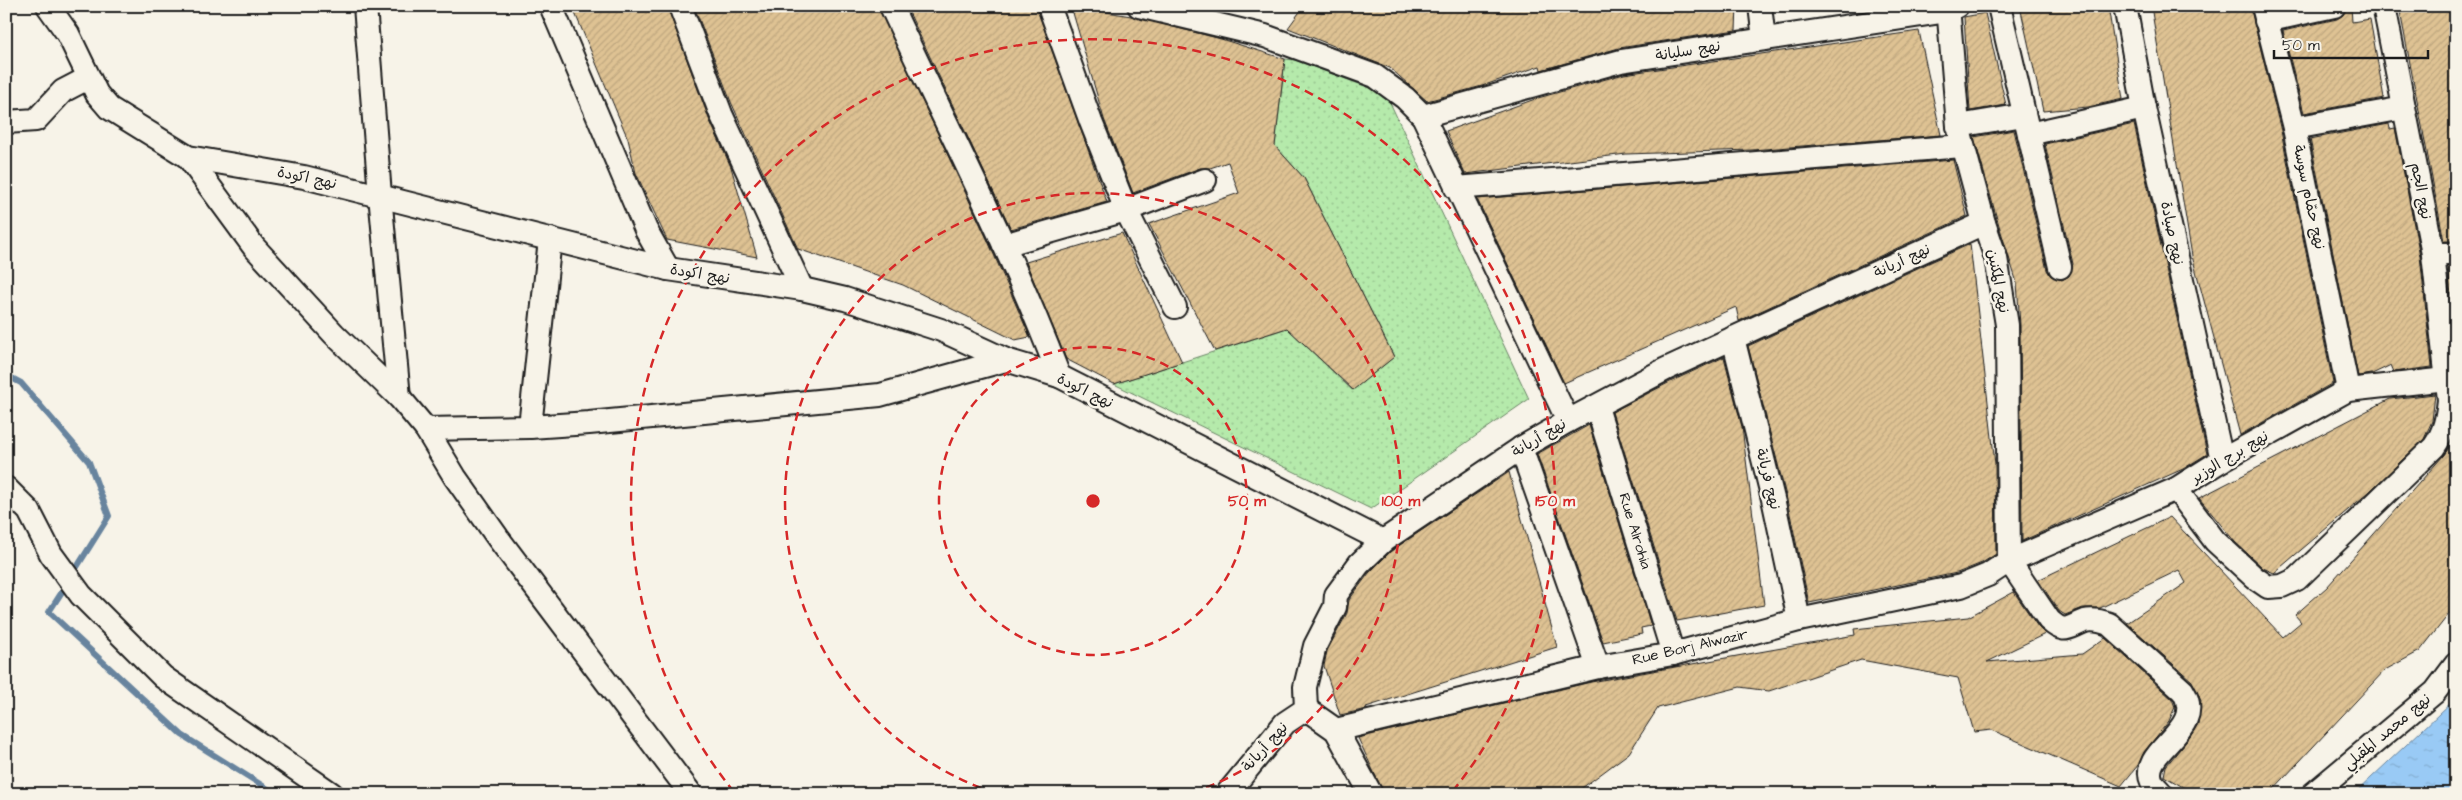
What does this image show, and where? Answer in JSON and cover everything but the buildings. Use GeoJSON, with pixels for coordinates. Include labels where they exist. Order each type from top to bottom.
{"type":"FeatureCollection","features":[{"type":"Feature","properties":{"kind":"street","name":"نهج اكودة"},"geometry":{"type":"LineString","coordinates":[[48,6],[68,34],[97,94],[109,108],[188,157],[304,177],[668,269],[802,290],[889,312],[940,330],[1006,360],[1059,376],[1383,540]]}},
{"type":"Feature","properties":{"kind":"street"},"geometry":{"type":"LineString","coordinates":[[365,6],[399,397]]}},
{"type":"Feature","properties":{"kind":"street"},"geometry":{"type":"LineString","coordinates":[[551,6],[646,230],[668,269]]}},
{"type":"Feature","properties":{"kind":"street"},"geometry":{"type":"LineString","coordinates":[[680,6],[722,114],[802,290]]}},
{"type":"Feature","properties":{"kind":"street"},"geometry":{"type":"LineString","coordinates":[[891,6],[1004,245],[1059,376]]}},
{"type":"Feature","properties":{"kind":"street"},"geometry":{"type":"LineString","coordinates":[[1049,6],[1090,122],[1126,210],[1175,307]]}},
{"type":"Feature","properties":{"kind":"street"},"geometry":{"type":"LineString","coordinates":[[1138,6],[1265,36],[1375,76],[1405,98],[1424,116],[1456,188],[1568,420]]}},
{"type":"Feature","properties":{"kind":"street"},"geometry":{"type":"LineString","coordinates":[[1760,6],[1764,39]]}},
{"type":"Feature","properties":{"kind":"street"},"geometry":{"type":"LineString","coordinates":[[1999,6],[2060,267]]}},
{"type":"Feature","properties":{"kind":"street","name":"نهج صيادة"},"geometry":{"type":"LineString","coordinates":[[2124,6],[2144,108],[2222,460]]}},
{"type":"Feature","properties":{"kind":"street"},"geometry":{"type":"LineString","coordinates":[[2264,13],[2334,6]]}},
{"type":"Feature","properties":{"kind":"street","name":"نهج الجم"},"geometry":{"type":"LineString","coordinates":[[2176,489],[2215,541],[2241,566],[2268,586],[2282,586],[2297,579],[2434,447],[2442,434],[2447,420],[2451,378],[2433,254],[2384,6]]}},
{"type":"Feature","properties":{"kind":"street","name":"نهج سليانة"},"geometry":{"type":"LineString","coordinates":[[1424,116],[1622,61],[1951,8]]}},
{"type":"Feature","properties":{"kind":"street","name":"نهج المكنين"},"geometry":{"type":"LineString","coordinates":[[1951,8],[1960,136],[1984,223],[1996,258],[2007,325],[2009,561]]}},
{"type":"Feature","properties":{"kind":"street","name":"نهج حمّام سوسة"},"geometry":{"type":"LineString","coordinates":[[2264,13],[2294,128],[2348,390]]}},
{"type":"Feature","properties":{"kind":"street"},"geometry":{"type":"LineString","coordinates":[[6,122],[36,120],[63,91],[88,78]]}},
{"type":"Feature","properties":{"kind":"street"},"geometry":{"type":"LineString","coordinates":[[1456,188],[1960,136],[2026,124],[2144,108]]}},
{"type":"Feature","properties":{"kind":"street"},"geometry":{"type":"LineString","coordinates":[[2294,128],[2404,108]]}},
{"type":"Feature","properties":{"kind":"street"},"geometry":{"type":"LineString","coordinates":[[188,157],[254,248],[334,334],[399,397],[426,429],[456,478],[498,538],[691,794]]}},
{"type":"Feature","properties":{"kind":"street"},"geometry":{"type":"LineString","coordinates":[[1004,245],[1126,210],[1205,180]]}},
{"type":"Feature","properties":{"kind":"street","name":"نهج أريانة"},"geometry":{"type":"LineString","coordinates":[[1227,794],[1285,723],[1306,709],[1305,687],[1313,654],[1335,607],[1336,595],[1359,564],[1383,540],[1521,448],[1568,420],[1597,407],[1666,369],[1984,223]]}},
{"type":"Feature","properties":{"kind":"street"},"geometry":{"type":"LineString","coordinates":[[530,428],[550,239]]}},
{"type":"Feature","properties":{"kind":"street"},"geometry":{"type":"LineString","coordinates":[[2433,254],[2456,254]]}},
{"type":"Feature","properties":{"kind":"street","name":"نهج فريانة"},"geometry":{"type":"LineString","coordinates":[[1733,338],[1774,503],[1799,620]]}},
{"type":"Feature","properties":{"kind":"street"},"geometry":{"type":"LineString","coordinates":[[426,429],[530,428],[880,395],[1006,360]]}},
{"type":"Feature","properties":{"kind":"street","name":"نهج برج الوزير"},"geometry":{"type":"LineString","coordinates":[[2009,561],[2176,489],[2222,460],[2348,390],[2451,378]]}},
{"type":"Feature","properties":{"kind":"street","name":"Rue Alrohia"},"geometry":{"type":"LineString","coordinates":[[1597,407],[1673,654]]}},
{"type":"Feature","properties":{"kind":"street"},"geometry":{"type":"LineString","coordinates":[[1521,448],[1598,667]]}},
{"type":"Feature","properties":{"kind":"street"},"geometry":{"type":"LineString","coordinates":[[6,488],[29,510],[51,554],[81,595],[163,677],[332,794]]}},
{"type":"Feature","properties":{"kind":"street"},"geometry":{"type":"LineString","coordinates":[[2009,561],[2055,626],[2063,629],[2073,628],[2085,621],[2094,620],[2109,624],[2182,691],[2189,701],[2190,711],[2185,722],[2153,762],[2150,772],[2152,782],[2162,794]]}},
{"type":"Feature","properties":{"kind":"street","name":"Rue Borj Alwazir"},"geometry":{"type":"LineString","coordinates":[[1336,730],[1598,667],[1673,654],[1799,620],[1961,586],[1988,575],[2009,561]]}},
{"type":"Feature","properties":{"kind":"street","name":"نهج محمد المقبلي"},"geometry":{"type":"LineString","coordinates":[[2313,794],[2435,692],[2456,664]]}},
{"type":"Feature","properties":{"kind":"street"},"geometry":{"type":"LineString","coordinates":[[1306,709],[1336,730],[1371,794]]}},
{"type":"Feature","properties":{"kind":"green space"},"geometry":{"type":"Polygon","coordinates":[[[1285,59],[1295,60],[1386,94],[1529,399],[1371,509],[1114,384],[1287,328],[1352,390],[1394,357],[1304,178],[1275,146],[1285,59]]]}},
{"type":"Feature","properties":{"kind":"water"},"geometry":{"type":"Polygon","coordinates":[[[2456,698],[2456,794],[2354,794],[2456,698]]]}},
{"type":"Feature","properties":{"kind":"waterway"},"geometry":{"type":"LineString","coordinates":[[6,375],[21,383],[89,462],[109,516],[72,575]]}},
{"type":"Feature","properties":{"kind":"waterway"},"geometry":{"type":"LineString","coordinates":[[67,584],[49,612],[182,735],[276,794]]}}]}
